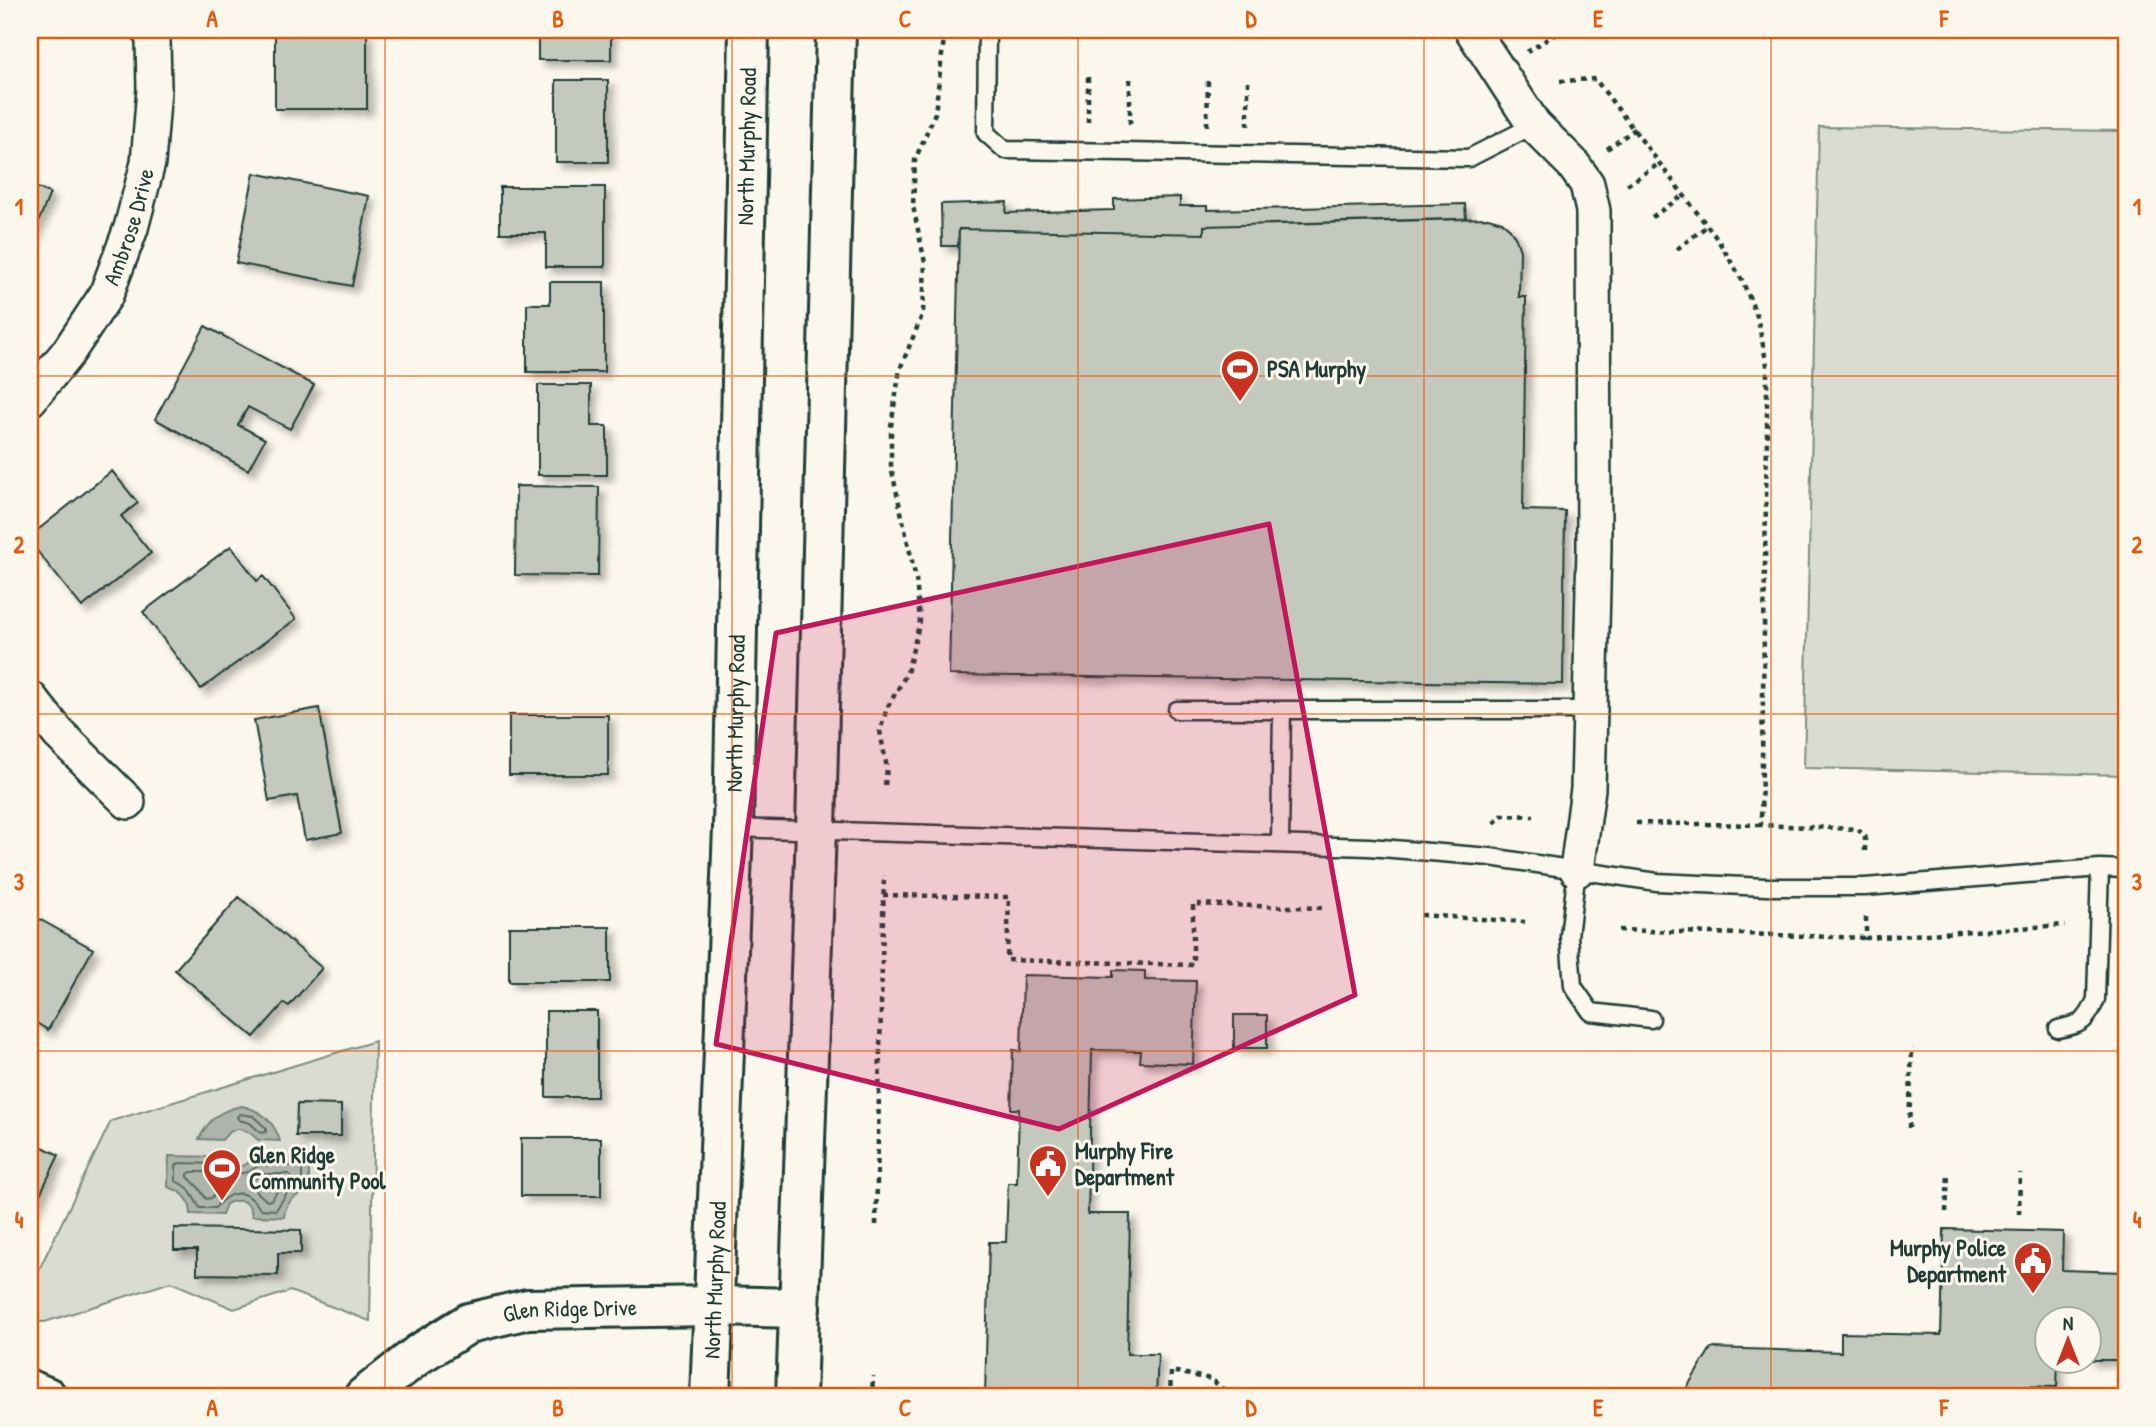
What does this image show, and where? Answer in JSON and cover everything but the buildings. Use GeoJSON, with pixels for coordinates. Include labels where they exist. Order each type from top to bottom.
{"type":"FeatureCollection","features":[{"type":"Feature","properties":{"kind":"main road","name":"North Murphy Road"},"geometry":{"type":"LineString","coordinates":[[710,1397],[733,828],[748,30]]}},
{"type":"Feature","properties":{"kind":"main road"},"geometry":{"type":"LineString","coordinates":[[796,1397],[816,829],[836,30]]}},
{"type":"Feature","properties":{"kind":"main road","name":"Glen Ridge Drive"},"geometry":{"type":"LineString","coordinates":[[364,1397],[419,1354],[469,1323],[528,1310],[713,1306],[800,1308]]}},
{"type":"Feature","properties":{"kind":"main road"},"geometry":{"type":"LineString","coordinates":[[30,1390],[47,1397]]}},
{"type":"Feature","properties":{"kind":"street","name":"Ambrose Drive"},"geometry":{"type":"LineString","coordinates":[[30,398],[69,351],[106,295],[131,228],[148,163],[154,89],[153,39],[149,30]]}},
{"type":"Feature","properties":{"kind":"street"},"geometry":{"type":"LineString","coordinates":[[1472,30],[1534,125],[1572,163],[1587,184],[1592,211],[1594,548],[1588,789],[1577,870]]}},
{"type":"Feature","properties":{"kind":"street"},"geometry":{"type":"LineString","coordinates":[[30,698],[59,734],[128,803]]}},
{"type":"Feature","properties":{"kind":"lane"},"geometry":{"type":"LineString","coordinates":[[988,30],[986,132],[1005,150],[1468,158],[1534,125]]}},
{"type":"Feature","properties":{"kind":"lane"},"geometry":{"type":"LineString","coordinates":[[1177,710],[1589,710]]}},
{"type":"Feature","properties":{"kind":"lane"},"geometry":{"type":"LineString","coordinates":[[1280,843],[1283,710]]}},
{"type":"Feature","properties":{"kind":"lane"},"geometry":{"type":"LineString","coordinates":[[733,828],[1369,846],[1490,857],[1657,882],[1766,887],[1866,887],[2100,868],[2126,869]]}},
{"type":"Feature","properties":{"kind":"lane"},"geometry":{"type":"LineString","coordinates":[[2058,1029],[2079,1024],[2090,1015],[2096,999],[2100,868]]}},
{"type":"Feature","properties":{"kind":"lane"},"geometry":{"type":"LineString","coordinates":[[1577,870],[1569,936],[1573,986],[1591,1012],[1651,1019]]}},
{"type":"Feature","properties":{"kind":"path"},"geometry":{"type":"LineString","coordinates":[[885,786],[887,768],[880,731],[887,708],[907,673],[920,621],[916,579],[891,467],[891,426],[900,369],[923,313],[925,263],[913,205],[915,160],[935,113],[945,30]]}},
{"type":"Feature","properties":{"kind":"path"},"geometry":{"type":"LineString","coordinates":[[1088,76],[1088,124]]}},
{"type":"Feature","properties":{"kind":"path"},"geometry":{"type":"LineString","coordinates":[[1130,76],[1130,124]]}},
{"type":"Feature","properties":{"kind":"path"},"geometry":{"type":"LineString","coordinates":[[1560,81],[1595,79],[1707,226],[1742,280],[1757,316],[1767,365],[1761,825]]}},
{"type":"Feature","properties":{"kind":"path"},"geometry":{"type":"LineString","coordinates":[[1207,126],[1208,80]]}},
{"type":"Feature","properties":{"kind":"path"},"geometry":{"type":"LineString","coordinates":[[1248,81],[1248,126]]}},
{"type":"Feature","properties":{"kind":"path"},"geometry":{"type":"LineString","coordinates":[[1603,151],[1635,129]]}},
{"type":"Feature","properties":{"kind":"path"},"geometry":{"type":"LineString","coordinates":[[1628,185],[1660,163]]}},
{"type":"Feature","properties":{"kind":"path"},"geometry":{"type":"LineString","coordinates":[[1652,218],[1684,195]]}},
{"type":"Feature","properties":{"kind":"path"},"geometry":{"type":"LineString","coordinates":[[1677,249],[1707,226]]}},
{"type":"Feature","properties":{"kind":"path"},"geometry":{"type":"LineString","coordinates":[[1494,823],[1503,815],[1534,816]]}},
{"type":"Feature","properties":{"kind":"path"},"geometry":{"type":"LineString","coordinates":[[1636,823],[1857,829],[1865,836],[1865,855]]}},
{"type":"Feature","properties":{"kind":"path"},"geometry":{"type":"LineString","coordinates":[[876,1225],[884,875]]}},
{"type":"Feature","properties":{"kind":"path"},"geometry":{"type":"LineString","coordinates":[[883,895],[1009,897],[1007,960],[1193,965],[1194,904],[1322,908]]}},
{"type":"Feature","properties":{"kind":"path"},"geometry":{"type":"LineString","coordinates":[[1421,915],[1525,922]]}},
{"type":"Feature","properties":{"kind":"path"},"geometry":{"type":"LineString","coordinates":[[1866,917],[1866,938]]}},
{"type":"Feature","properties":{"kind":"path"},"geometry":{"type":"LineString","coordinates":[[1619,930],[1866,938],[2065,925]]}},
{"type":"Feature","properties":{"kind":"path"},"geometry":{"type":"LineString","coordinates":[[1909,1128],[1912,1048]]}},
{"type":"Feature","properties":{"kind":"path"},"geometry":{"type":"LineString","coordinates":[[2019,1214],[2020,1173]]}},
{"type":"Feature","properties":{"kind":"path"},"geometry":{"type":"LineString","coordinates":[[1946,1212],[1948,1174]]}},
{"type":"Feature","properties":{"kind":"path"},"geometry":{"type":"LineString","coordinates":[[1170,1397],[1171,1370],[1212,1379],[1232,1397]]}},
{"type":"Feature","properties":{"kind":"path"},"geometry":{"type":"LineString","coordinates":[[872,1397],[873,1376]]}},
{"type":"Feature","properties":{"kind":"highlighted area"},"geometry":{"type":"Polygon","coordinates":[[[1269,524],[1355,995],[1059,1129],[716,1044],[776,633],[1269,524]]]}},
{"type":"Feature","properties":{"kind":"shaded area"},"geometry":{"type":"Polygon","coordinates":[[[1819,127],[2126,131],[2126,775],[1804,768],[1819,127]]]}},
{"type":"Feature","properties":{"kind":"shaded area","name":"Glen Ridge Community Pool"},"geometry":{"type":"Polygon","coordinates":[[[375,1041],[370,1321],[290,1291],[234,1309],[171,1282],[45,1322],[30,1321],[30,1288],[111,1121],[375,1041]]]}},
{"type":"Feature","properties":{"kind":"water"},"geometry":{"type":"Polygon","coordinates":[[[242,1106],[266,1118],[280,1141],[258,1140],[249,1132],[240,1129],[231,1131],[222,1140],[199,1139],[216,1116],[242,1106]]]}},
{"type":"Feature","properties":{"kind":"water"},"geometry":{"type":"Polygon","coordinates":[[[169,1156],[224,1157],[237,1167],[255,1158],[309,1159],[309,1192],[292,1200],[284,1217],[252,1216],[247,1204],[240,1201],[226,1204],[222,1215],[191,1214],[185,1196],[168,1187],[169,1156]]]}},
{"type":"Feature","properties":{"kind":"place","name":"PSA Murphy"},"geometry":{"type":"Point","coordinates":[1240,403]}},
{"type":"Feature","properties":{"kind":"place","name":"Murphy Fire Department"},"geometry":{"type":"Point","coordinates":[1048,1198]}},
{"type":"Feature","properties":{"kind":"place","name":"Glen Ridge Community Pool"},"geometry":{"type":"Point","coordinates":[222,1202]}},
{"type":"Feature","properties":{"kind":"place","name":"Murphy Police Department"},"geometry":{"type":"Point","coordinates":[2033,1295]}}]}
